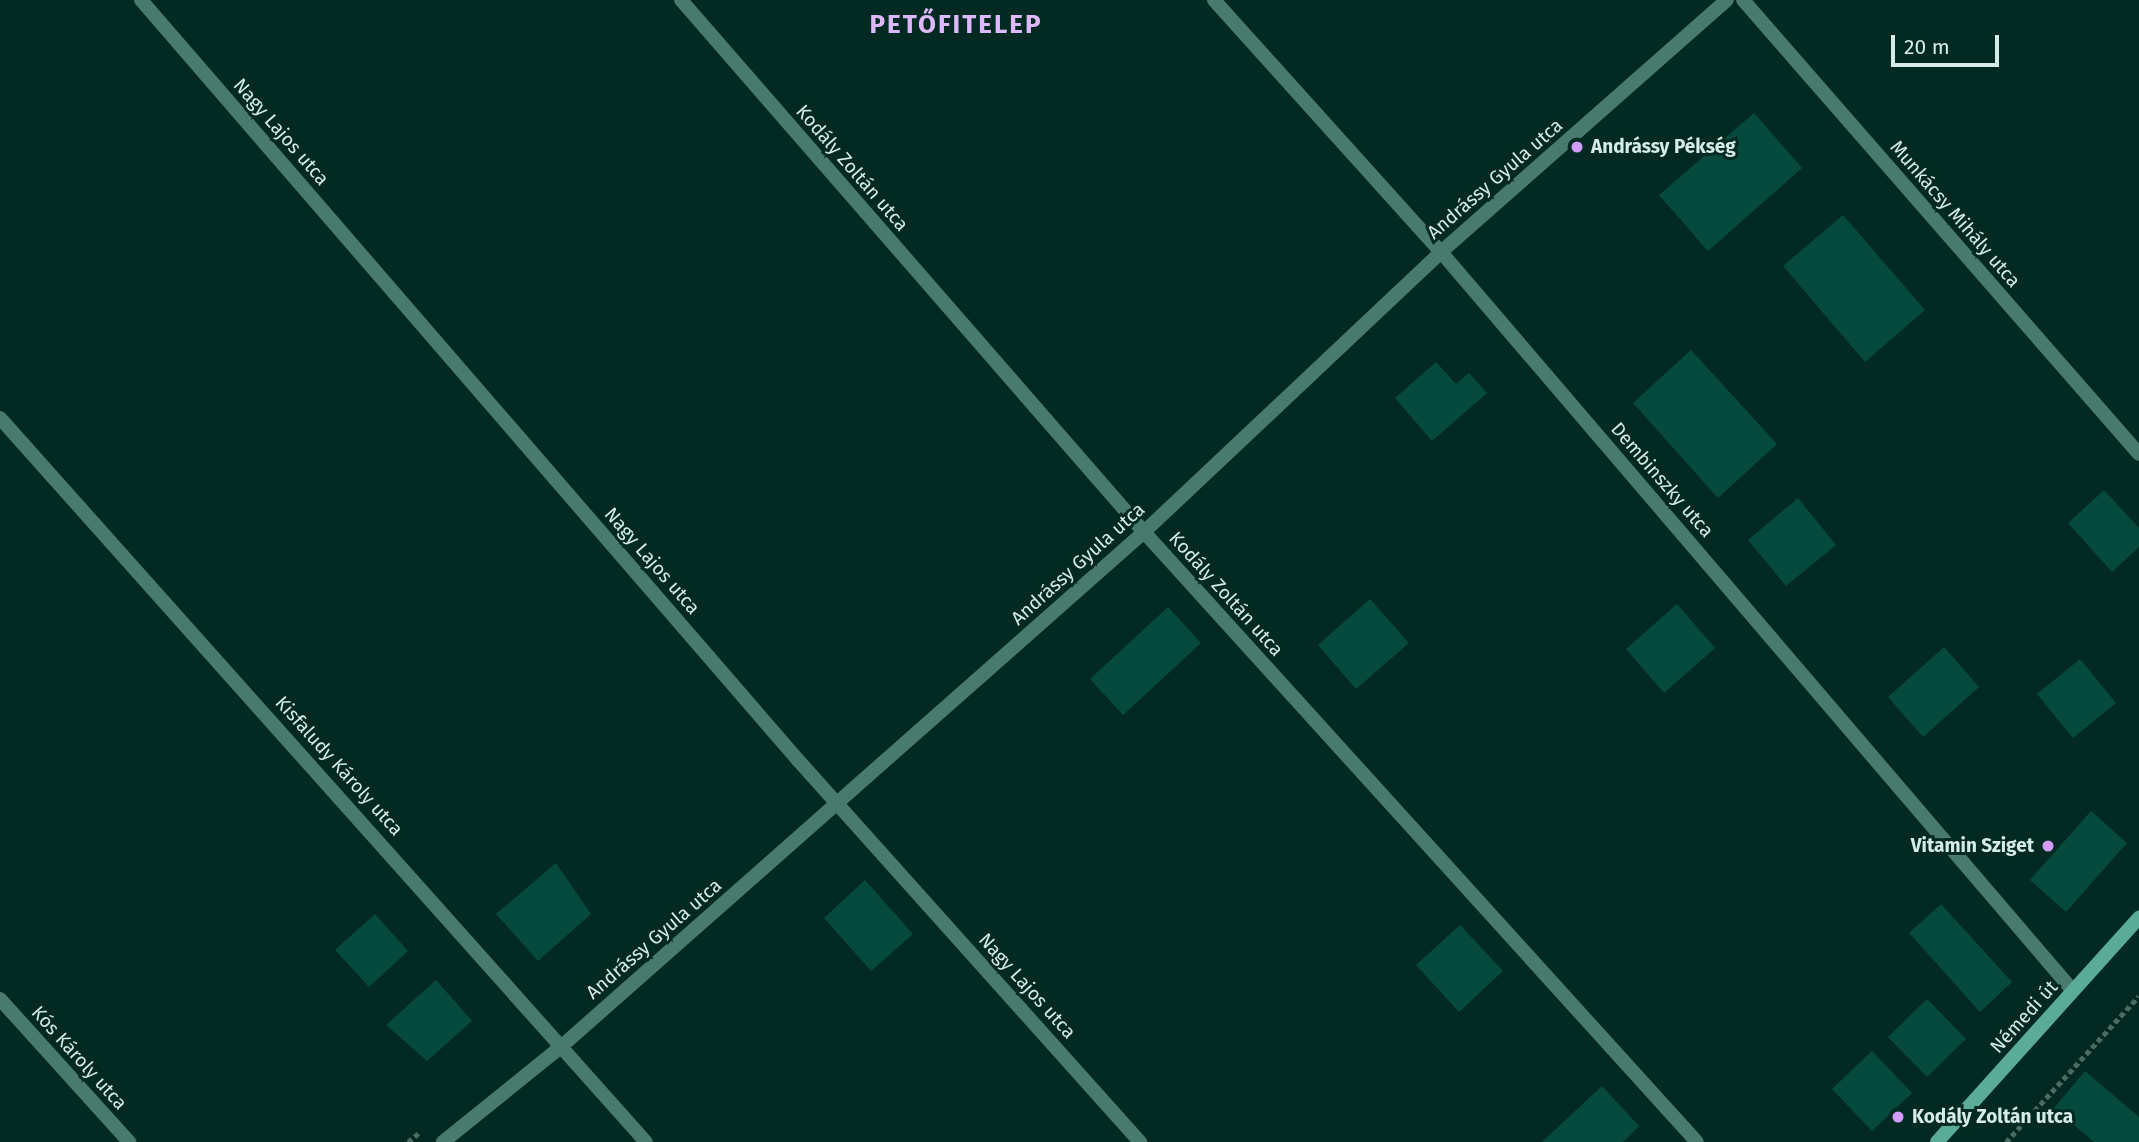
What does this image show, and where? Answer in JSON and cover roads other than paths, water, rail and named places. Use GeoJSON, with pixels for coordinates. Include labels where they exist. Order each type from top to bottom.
{"type":"FeatureCollection","features":[{"type":"Feature","properties":{"kind":"main road","name":"Némedi út"},"geometry":{"type":"LineString","coordinates":[[1937,1142],[2139,918]]}},
{"type":"Feature","properties":{"kind":"street","name":"Nagy Lajos utca"},"geometry":{"type":"LineString","coordinates":[[141,0],[836,803],[1140,1142]]}},
{"type":"Feature","properties":{"kind":"street","name":"Kodály Zoltán utca"},"geometry":{"type":"LineString","coordinates":[[681,0],[1144,532],[1697,1142]]}},
{"type":"Feature","properties":{"kind":"street","name":"Dembinszky utca"},"geometry":{"type":"LineString","coordinates":[[1214,0],[1441,251],[2073,991]]}},
{"type":"Feature","properties":{"kind":"street","name":"Andrássy Gyula utca"},"geometry":{"type":"LineString","coordinates":[[443,1142],[563,1045],[1144,532],[1441,251],[1727,0]]}},
{"type":"Feature","properties":{"kind":"street","name":"Munkácsy Mihály utca"},"geometry":{"type":"LineString","coordinates":[[1743,0],[2139,454]]}},
{"type":"Feature","properties":{"kind":"street","name":"Kisfaludy Károly utca"},"geometry":{"type":"LineString","coordinates":[[0,418],[563,1045],[646,1142]]}},
{"type":"Feature","properties":{"kind":"street","name":"Kós Károly utca"},"geometry":{"type":"LineString","coordinates":[[0,999],[128,1142]]}},
{"type":"Feature","properties":{"kind":"place","name":"Andrássy Pékség"},"geometry":{"type":"Point","coordinates":[1577,147]}},
{"type":"Feature","properties":{"kind":"place","name":"Vitamin Sziget"},"geometry":{"type":"Point","coordinates":[2048,846]}},
{"type":"Feature","properties":{"kind":"place","name":"Kodály Zoltán utca"},"geometry":{"type":"Point","coordinates":[1898,1117]}},
{"type":"Feature","properties":{"kind":"district","name":"PETŐFITELEP"},"geometry":{"type":"Point","coordinates":[956,25]}}]}
